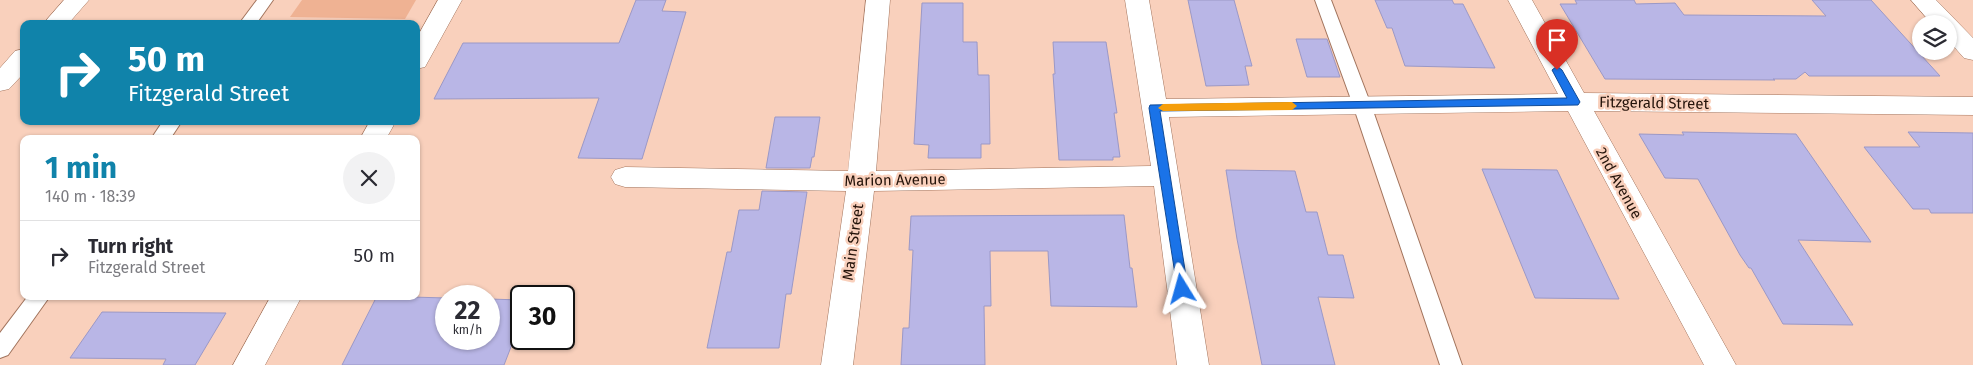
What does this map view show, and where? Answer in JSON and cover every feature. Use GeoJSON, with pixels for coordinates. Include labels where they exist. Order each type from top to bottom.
{"type":"FeatureCollection","features":[{"type":"Feature","properties":{"kind":"street"},"geometry":{"type":"LineString","coordinates":[[59,20],[77,0]]}},
{"type":"Feature","properties":{"kind":"street"},"geometry":{"type":"LineString","coordinates":[[420,54],[450,0]]}},
{"type":"Feature","properties":{"kind":"street","name":"Main Street"},"geometry":{"type":"LineString","coordinates":[[837,365],[861,181],[878,0]]}},
{"type":"Feature","properties":{"kind":"street"},"geometry":{"type":"LineString","coordinates":[[1137,0],[1194,365]]}},
{"type":"Feature","properties":{"kind":"street","name":"2nd Avenue"},"geometry":{"type":"LineString","coordinates":[[1520,0],[1720,365]]}},
{"type":"Feature","properties":{"kind":"street"},"geometry":{"type":"LineString","coordinates":[[1924,0],[1938,15]]}},
{"type":"Feature","properties":{"kind":"street"},"geometry":{"type":"LineString","coordinates":[[1957,35],[1973,52]]}},
{"type":"Feature","properties":{"kind":"street"},"geometry":{"type":"LineString","coordinates":[[0,83],[20,61]]}},
{"type":"Feature","properties":{"kind":"street","name":"Fitzgerald Street"},"geometry":{"type":"LineString","coordinates":[[1154,108],[1575,102],[1973,106]]}},
{"type":"Feature","properties":{"kind":"street","name":"Marion Avenue"},"geometry":{"type":"LineString","coordinates":[[625,177],[861,181],[1166,176]]}},
{"type":"Feature","properties":{"kind":"street"},"geometry":{"type":"LineString","coordinates":[[249,365],[285,300]]}},
{"type":"Feature","properties":{"kind":"lane"},"geometry":{"type":"LineString","coordinates":[[250,20],[265,0]]}},
{"type":"Feature","properties":{"kind":"lane"},"geometry":{"type":"LineString","coordinates":[[1323,0],[1362,105],[1451,365]]}},
{"type":"Feature","properties":{"kind":"lane"},"geometry":{"type":"LineString","coordinates":[[0,349],[37,300]]}},
{"type":"Feature","properties":{"kind":"shaded area"},"geometry":{"type":"Polygon","coordinates":[[[302,0],[416,0],[405,19],[290,17],[302,0]]]}},
{"type":"Feature","properties":{"kind":"building"},"geometry":{"type":"Polygon","coordinates":[[[636,0],[666,0],[662,11],[686,12],[642,159],[578,158],[599,98],[434,99],[463,43],[619,43],[636,0]]]}},
{"type":"Feature","properties":{"kind":"building"},"geometry":{"type":"Polygon","coordinates":[[[1188,0],[1234,0],[1252,66],[1245,66],[1249,85],[1206,86],[1188,0]]]}},
{"type":"Feature","properties":{"kind":"building"},"geometry":{"type":"Polygon","coordinates":[[[1375,0],[1452,0],[1454,4],[1463,4],[1495,68],[1405,66],[1392,28],[1387,28],[1375,0]]]}},
{"type":"Feature","properties":{"kind":"building"},"geometry":{"type":"Polygon","coordinates":[[[1575,0],[1634,0],[1636,4],[1675,3],[1684,15],[1826,16],[1812,0],[1871,0],[1912,45],[1912,60],[1925,60],[1940,76],[1809,76],[1805,72],[1796,79],[1773,79],[1775,80],[1605,79],[1560,4],[1577,4],[1575,0]]]}},
{"type":"Feature","properties":{"kind":"building"},"geometry":{"type":"Polygon","coordinates":[[[922,3],[963,3],[963,42],[977,42],[978,75],[989,75],[990,144],[981,144],[981,158],[928,158],[929,145],[914,144],[922,3]]]}},
{"type":"Feature","properties":{"kind":"building"},"geometry":{"type":"Polygon","coordinates":[[[1296,39],[1327,39],[1340,77],[1307,77],[1296,39]]]}},
{"type":"Feature","properties":{"kind":"building"},"geometry":{"type":"Polygon","coordinates":[[[1053,42],[1106,42],[1117,113],[1114,113],[1120,157],[1113,157],[1113,160],[1059,160],[1053,74],[1055,74],[1053,42]]]}},
{"type":"Feature","properties":{"kind":"building"},"geometry":{"type":"Polygon","coordinates":[[[775,117],[820,117],[814,157],[812,157],[810,168],[766,168],[775,117]]]}},
{"type":"Feature","properties":{"kind":"building"},"geometry":{"type":"Polygon","coordinates":[[[1682,132],[1796,134],[1871,242],[1798,240],[1853,325],[1783,324],[1751,268],[1749,268],[1740,255],[1698,179],[1665,178],[1639,134],[1684,135],[1682,132]]]}},
{"type":"Feature","properties":{"kind":"building"},"geometry":{"type":"Polygon","coordinates":[[[1908,132],[1973,133],[1973,213],[1931,213],[1929,209],[1913,209],[1864,147],[1920,147],[1908,132]]]}},
{"type":"Feature","properties":{"kind":"building"},"geometry":{"type":"Polygon","coordinates":[[[1482,169],[1557,170],[1619,299],[1535,298],[1482,169]]]}},
{"type":"Feature","properties":{"kind":"building"},"geometry":{"type":"Polygon","coordinates":[[[1226,170],[1295,171],[1306,212],[1317,212],[1328,255],[1343,255],[1354,298],[1318,297],[1335,365],[1262,365],[1237,239],[1226,170]]]}},
{"type":"Feature","properties":{"kind":"building"},"geometry":{"type":"Polygon","coordinates":[[[762,191],[807,192],[791,294],[786,294],[779,348],[707,348],[727,252],[731,252],[739,210],[759,210],[762,191]]]}},
{"type":"Feature","properties":{"kind":"building"},"geometry":{"type":"Polygon","coordinates":[[[1124,215],[1137,307],[1051,306],[1048,251],[990,251],[991,306],[984,306],[985,365],[901,365],[903,328],[909,328],[913,250],[909,250],[911,216],[1124,215]]]}},
{"type":"Feature","properties":{"kind":"building"},"geometry":{"type":"Polygon","coordinates":[[[420,297],[435,298],[435,350],[500,350],[500,299],[510,300],[510,349],[504,365],[342,365],[375,300],[420,300],[420,297]]]}},
{"type":"Feature","properties":{"kind":"building"},"geometry":{"type":"Polygon","coordinates":[[[102,312],[226,313],[195,365],[163,365],[166,359],[70,358],[102,312]]]}},
{"type":"Feature","properties":{"kind":"slow traffic"},"geometry":{"type":"LineString","coordinates":[[1163,108],[1292,106]]}},
{"type":"Feature","properties":{"kind":"route"},"geometry":{"type":"LineString","coordinates":[[1182,289],[1154,108],[1575,102],[1557,70]]}}]}
